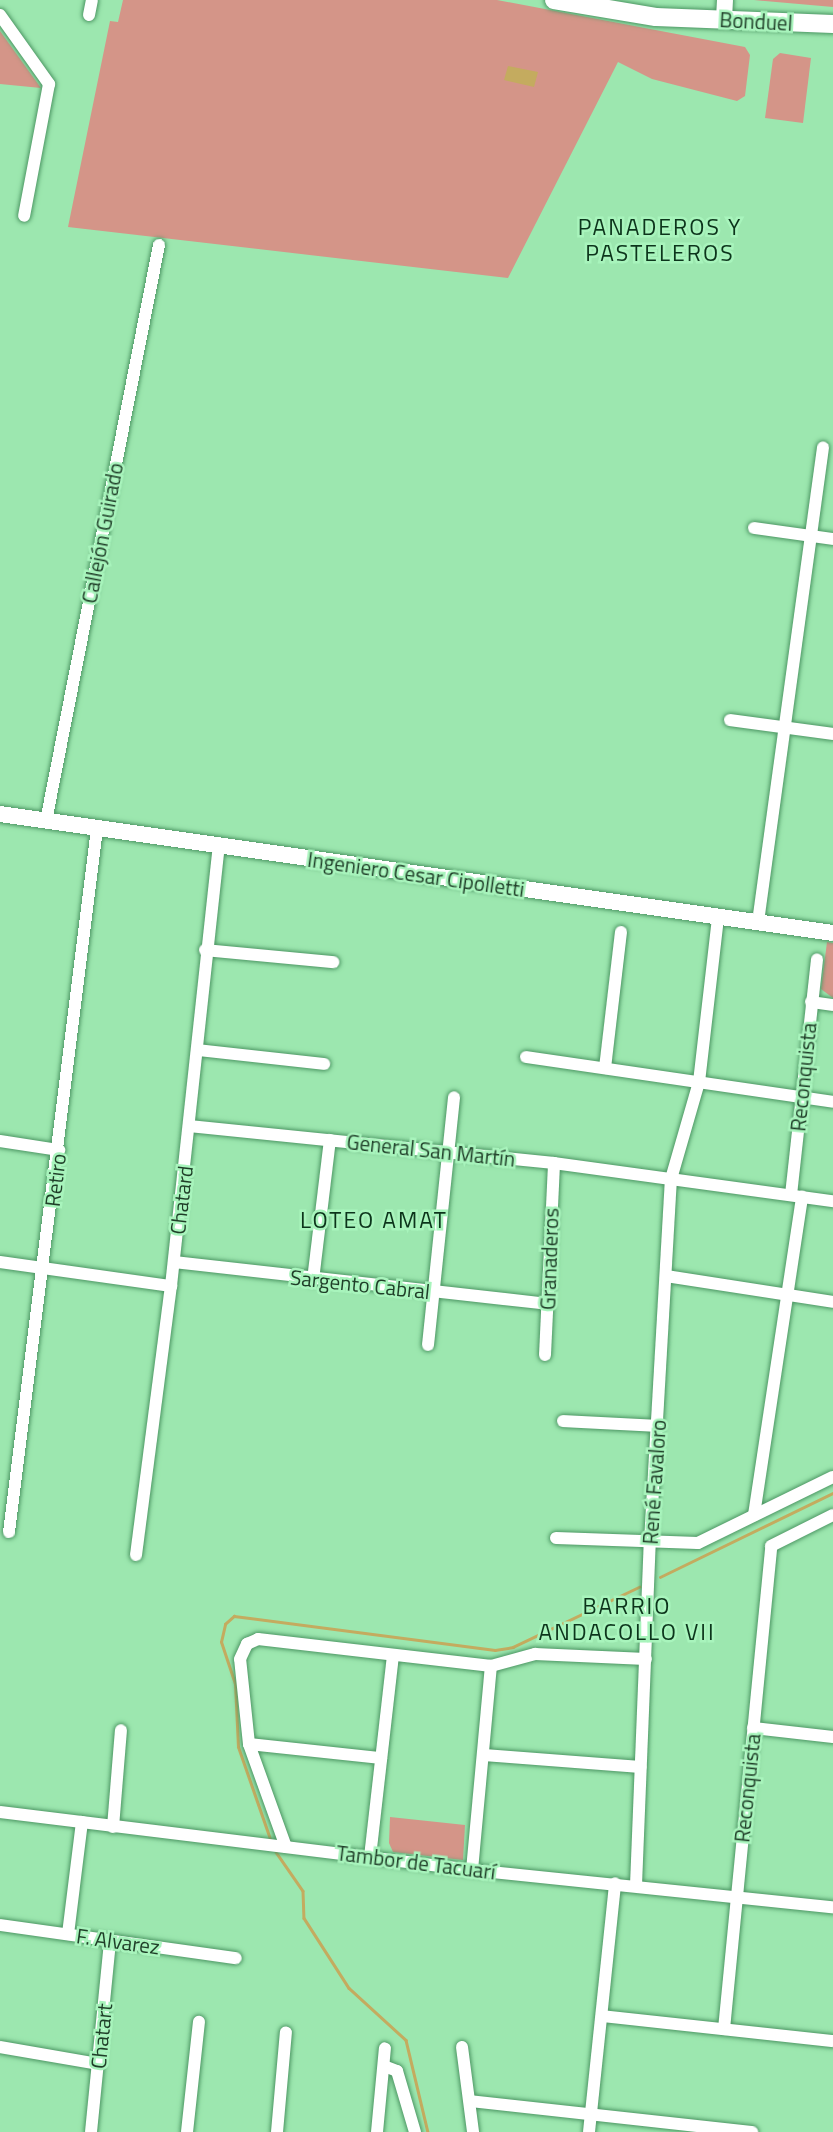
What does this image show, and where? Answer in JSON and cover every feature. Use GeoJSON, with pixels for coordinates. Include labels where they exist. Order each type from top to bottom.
{"type":"FeatureCollection","features":[{"type":"Feature","properties":{"kind":"main road","name":"Bonduel"},"geometry":{"type":"LineString","coordinates":[[554,0],[646,16],[833,24]]}},
{"type":"Feature","properties":{"kind":"street"},"geometry":{"type":"LineString","coordinates":[[89,15],[92,0]]}},
{"type":"Feature","properties":{"kind":"street"},"geometry":{"type":"LineString","coordinates":[[724,19],[725,0]]}},
{"type":"Feature","properties":{"kind":"street"},"geometry":{"type":"LineString","coordinates":[[0,15],[50,84],[24,216]]}},
{"type":"Feature","properties":{"kind":"street","name":"Callejón Guirado"},"geometry":{"type":"LineString","coordinates":[[46,821],[159,245]]}},
{"type":"Feature","properties":{"kind":"street"},"geometry":{"type":"LineString","coordinates":[[758,922],[823,447]]}},
{"type":"Feature","properties":{"kind":"street"},"geometry":{"type":"LineString","coordinates":[[754,528],[833,539]]}},
{"type":"Feature","properties":{"kind":"street"},"geometry":{"type":"LineString","coordinates":[[730,720],[833,734]]}},
{"type":"Feature","properties":{"kind":"street","name":"Ingeniero Cesar Cipolletti"},"geometry":{"type":"LineString","coordinates":[[0,814],[833,933]]}},
{"type":"Feature","properties":{"kind":"street","name":"Retiro"},"geometry":{"type":"LineString","coordinates":[[9,1532],[59,1150],[97,828]]}},
{"type":"Feature","properties":{"kind":"street","name":"Chatard"},"geometry":{"type":"LineString","coordinates":[[136,1555],[190,1126],[205,950],[219,846]]}},
{"type":"Feature","properties":{"kind":"street","name":"René Favaloro"},"geometry":{"type":"LineString","coordinates":[[636,1885],[650,1542],[671,1179],[699,1082],[718,916]]}},
{"type":"Feature","properties":{"kind":"street"},"geometry":{"type":"LineString","coordinates":[[605,1069],[621,932]]}},
{"type":"Feature","properties":{"kind":"street"},"geometry":{"type":"LineString","coordinates":[[205,950],[332,962]]}},
{"type":"Feature","properties":{"kind":"street","name":"Reconquista"},"geometry":{"type":"LineString","coordinates":[[754,1515],[787,1294],[796,1196],[800,1097],[817,959]]}},
{"type":"Feature","properties":{"kind":"street"},"geometry":{"type":"LineString","coordinates":[[811,1002],[833,1005]]}},
{"type":"Feature","properties":{"kind":"street"},"geometry":{"type":"LineString","coordinates":[[198,1050],[324,1064]]}},
{"type":"Feature","properties":{"kind":"street"},"geometry":{"type":"LineString","coordinates":[[526,1057],[833,1101]]}},
{"type":"Feature","properties":{"kind":"street"},"geometry":{"type":"LineString","coordinates":[[428,1345],[454,1097]]}},
{"type":"Feature","properties":{"kind":"street","name":"General San Martín"},"geometry":{"type":"LineString","coordinates":[[190,1126],[554,1163],[833,1201]]}},
{"type":"Feature","properties":{"kind":"street"},"geometry":{"type":"LineString","coordinates":[[313,1280],[330,1140]]}},
{"type":"Feature","properties":{"kind":"street"},"geometry":{"type":"LineString","coordinates":[[0,1141],[59,1150]]}},
{"type":"Feature","properties":{"kind":"street","name":"Granaderos"},"geometry":{"type":"LineString","coordinates":[[545,1355],[554,1163]]}},
{"type":"Feature","properties":{"kind":"street"},"geometry":{"type":"LineString","coordinates":[[0,1262],[171,1286]]}},
{"type":"Feature","properties":{"kind":"street","name":"Sargento Cabral"},"geometry":{"type":"LineString","coordinates":[[174,1262],[313,1280],[548,1304]]}},
{"type":"Feature","properties":{"kind":"street"},"geometry":{"type":"LineString","coordinates":[[666,1276],[833,1302]]}},
{"type":"Feature","properties":{"kind":"street"},"geometry":{"type":"LineString","coordinates":[[563,1421],[657,1426]]}},
{"type":"Feature","properties":{"kind":"street"},"geometry":{"type":"LineString","coordinates":[[556,1538],[698,1543],[833,1477]]}},
{"type":"Feature","properties":{"kind":"street","name":"Reconquista"},"geometry":{"type":"LineString","coordinates":[[724,2029],[771,1546],[833,1515]]}},
{"type":"Feature","properties":{"kind":"street"},"geometry":{"type":"LineString","coordinates":[[282,1846],[248,1744],[240,1659],[247,1644],[258,1639],[491,1666],[535,1654],[646,1660]]}},
{"type":"Feature","properties":{"kind":"street"},"geometry":{"type":"LineString","coordinates":[[370,1857],[393,1656]]}},
{"type":"Feature","properties":{"kind":"street"},"geometry":{"type":"LineString","coordinates":[[472,1871],[491,1666]]}},
{"type":"Feature","properties":{"kind":"street"},"geometry":{"type":"LineString","coordinates":[[753,1728],[833,1737]]}},
{"type":"Feature","properties":{"kind":"street"},"geometry":{"type":"LineString","coordinates":[[113,1827],[121,1730]]}},
{"type":"Feature","properties":{"kind":"street"},"geometry":{"type":"LineString","coordinates":[[248,1744],[381,1758]]}},
{"type":"Feature","properties":{"kind":"street"},"geometry":{"type":"LineString","coordinates":[[484,1755],[641,1767]]}},
{"type":"Feature","properties":{"kind":"street","name":"Tambor de Tacuarí"},"geometry":{"type":"LineString","coordinates":[[0,1812],[472,1871],[636,1885],[833,1907]]}},
{"type":"Feature","properties":{"kind":"street"},"geometry":{"type":"LineString","coordinates":[[68,1934],[82,1822]]}},
{"type":"Feature","properties":{"kind":"street"},"geometry":{"type":"LineString","coordinates":[[589,2132],[615,1883]]}},
{"type":"Feature","properties":{"kind":"street","name":"F. Alvarez"},"geometry":{"type":"LineString","coordinates":[[0,1925],[236,1958]]}},
{"type":"Feature","properties":{"kind":"street","name":"Chatart"},"geometry":{"type":"LineString","coordinates":[[92,2132],[110,1940]]}},
{"type":"Feature","properties":{"kind":"street"},"geometry":{"type":"LineString","coordinates":[[602,2016],[833,2041]]}},
{"type":"Feature","properties":{"kind":"street"},"geometry":{"type":"LineString","coordinates":[[187,2132],[199,2022]]}},
{"type":"Feature","properties":{"kind":"street"},"geometry":{"type":"LineString","coordinates":[[277,2132],[286,2032]]}},
{"type":"Feature","properties":{"kind":"street"},"geometry":{"type":"LineString","coordinates":[[0,2047],[98,2064]]}},
{"type":"Feature","properties":{"kind":"street"},"geometry":{"type":"LineString","coordinates":[[462,2047],[474,2132]]}},
{"type":"Feature","properties":{"kind":"street"},"geometry":{"type":"LineString","coordinates":[[377,2132],[385,2048]]}},
{"type":"Feature","properties":{"kind":"street"},"geometry":{"type":"LineString","coordinates":[[384,2066],[397,2071],[415,2132]]}},
{"type":"Feature","properties":{"kind":"street"},"geometry":{"type":"LineString","coordinates":[[470,2101],[752,2132]]}},
{"type":"Feature","properties":{"kind":"shaded area"},"geometry":{"type":"Polygon","coordinates":[[[123,0],[497,0],[745,47],[750,55],[745,96],[737,101],[652,79],[618,62],[508,278],[68,227],[110,21],[118,22],[123,0]]]}},
{"type":"Feature","properties":{"kind":"shaded area"},"geometry":{"type":"Polygon","coordinates":[[[754,0],[833,0],[833,7],[754,0]]]}},
{"type":"Feature","properties":{"kind":"shaded area"},"geometry":{"type":"Polygon","coordinates":[[[0,31],[41,88],[0,84],[0,31]]]}},
{"type":"Feature","properties":{"kind":"shaded area"},"geometry":{"type":"Polygon","coordinates":[[[780,53],[811,58],[803,123],[765,118],[773,59],[780,53]]]}},
{"type":"Feature","properties":{"kind":"shaded area"},"geometry":{"type":"Polygon","coordinates":[[[508,66],[538,72],[534,87],[504,80],[508,66]]]}},
{"type":"Feature","properties":{"kind":"shaded area"},"geometry":{"type":"Polygon","coordinates":[[[827,942],[833,943],[833,998],[821,989],[827,942]]]}},
{"type":"Feature","properties":{"kind":"shaded area"},"geometry":{"type":"Polygon","coordinates":[[[390,1817],[465,1825],[463,1860],[393,1852],[389,1843],[390,1817]]]}},
{"type":"Feature","properties":{"kind":"waterway"},"geometry":{"type":"LineString","coordinates":[[660,1577],[833,1493]]}},
{"type":"Feature","properties":{"kind":"waterway"},"geometry":{"type":"LineString","coordinates":[[270,1839],[238,1747],[235,1684],[221,1642],[225,1624],[234,1616],[495,1650],[513,1647],[639,1587]]}},
{"type":"Feature","properties":{"kind":"waterway"},"geometry":{"type":"LineString","coordinates":[[276,1852],[303,1891],[304,1918],[349,1988],[406,2040],[428,2132]]}},
{"type":"Feature","properties":{"kind":"district","name":"PANADEROS Y PASTELEROS"},"geometry":{"type":"Point","coordinates":[660,240]}},
{"type":"Feature","properties":{"kind":"district","name":"LOTEO AMAT"},"geometry":{"type":"Point","coordinates":[374,1220]}},
{"type":"Feature","properties":{"kind":"district","name":"BARRIO ANDACOLLO VII"},"geometry":{"type":"Point","coordinates":[627,1619]}}]}
